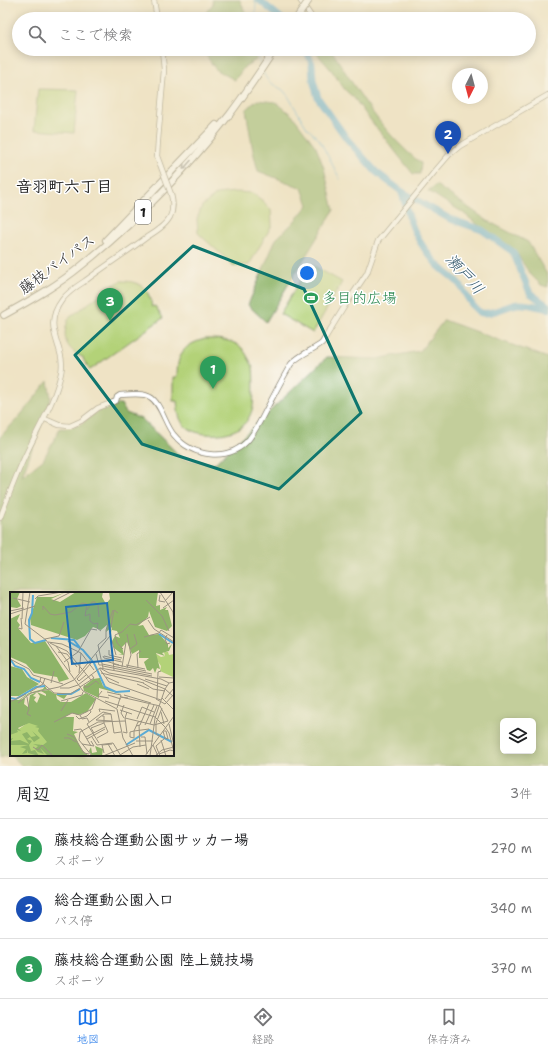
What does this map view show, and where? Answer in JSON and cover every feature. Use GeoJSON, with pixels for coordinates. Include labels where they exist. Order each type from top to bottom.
{"type":"FeatureCollection","features":[{"type":"Feature","properties":{"kind":"highway"},"geometry":{"type":"LineString","coordinates":[[301,12],[309,0]]}},
{"type":"Feature","properties":{"kind":"highway","name":"藤枝バイパス"},"geometry":{"type":"LineString","coordinates":[[254,79],[207,135],[103,243],[60,278],[4,315],[48,289],[80,266],[131,223],[203,148],[231,113],[270,56]]}},
{"type":"Feature","properties":{"kind":"street"},"geometry":{"type":"LineString","coordinates":[[154,0],[156,12]]}},
{"type":"Feature","properties":{"kind":"street"},"geometry":{"type":"LineString","coordinates":[[300,0],[308,12]]}},
{"type":"Feature","properties":{"kind":"street"},"geometry":{"type":"LineString","coordinates":[[0,518],[19,469],[45,419],[60,379],[62,366],[61,356],[53,332],[54,317],[57,308],[69,292],[129,250],[164,224],[170,217],[172,208],[171,194],[157,156],[164,70],[163,56]]}},
{"type":"Feature","properties":{"kind":"street"},"geometry":{"type":"LineString","coordinates":[[45,419],[59,425],[70,426],[81,421],[98,408],[116,401],[117,397],[120,395],[143,394],[150,396],[156,401],[168,428],[188,447],[208,454],[218,455],[236,450],[243,445],[255,431],[291,364],[297,358],[317,348],[322,343],[346,304],[367,274],[374,249],[384,232],[449,155],[463,144],[548,95]]}},
{"type":"Feature","properties":{"kind":"highlighted area"},"geometry":{"type":"Polygon","coordinates":[[[193,246],[304,289],[361,413],[279,489],[142,444],[75,355],[193,246]]]}},
{"type":"Feature","properties":{"kind":"green space"},"geometry":{"type":"Polygon","coordinates":[[[212,0],[240,0],[245,12],[206,12],[213,4],[212,0]]]}},
{"type":"Feature","properties":{"kind":"green space"},"geometry":{"type":"Polygon","coordinates":[[[207,56],[256,56],[256,60],[245,66],[235,80],[216,70],[207,56]]]}},
{"type":"Feature","properties":{"kind":"green space"},"geometry":{"type":"Polygon","coordinates":[[[319,56],[335,56],[362,98],[395,140],[421,163],[420,174],[413,174],[354,98],[345,90],[319,56]]]}},
{"type":"Feature","properties":{"kind":"green space"},"geometry":{"type":"Polygon","coordinates":[[[38,89],[78,90],[74,133],[34,130],[38,89]]]}},
{"type":"Feature","properties":{"kind":"green space"},"geometry":{"type":"Polygon","coordinates":[[[257,100],[276,102],[293,116],[316,147],[324,168],[334,210],[266,322],[248,305],[276,239],[293,223],[308,205],[302,188],[258,171],[246,110],[257,100]]]}},
{"type":"Feature","properties":{"kind":"green space"},"geometry":{"type":"Polygon","coordinates":[[[436,185],[488,221],[528,242],[548,276],[548,287],[541,285],[530,274],[514,249],[483,229],[462,212],[428,191],[436,185]]]}},
{"type":"Feature","properties":{"kind":"green space"},"geometry":{"type":"Polygon","coordinates":[[[235,192],[252,193],[263,201],[271,210],[272,225],[249,265],[234,266],[198,233],[197,219],[202,206],[217,194],[235,192]]]}},
{"type":"Feature","properties":{"kind":"green space","name":"多目的広場"},"geometry":{"type":"Polygon","coordinates":[[[310,264],[342,282],[313,333],[280,314],[310,264]]]}},
{"type":"Feature","properties":{"kind":"green space"},"geometry":{"type":"Polygon","coordinates":[[[121,281],[134,282],[143,287],[149,295],[152,307],[155,306],[163,318],[90,370],[83,359],[84,358],[73,351],[66,342],[65,331],[69,318],[113,285],[121,281]]]}},
{"type":"Feature","properties":{"kind":"green space"},"geometry":{"type":"Polygon","coordinates":[[[444,320],[548,358],[548,766],[22,766],[12,756],[174,756],[174,592],[10,592],[10,755],[0,758],[0,437],[19,417],[48,381],[51,398],[22,476],[43,460],[60,428],[69,428],[81,424],[101,409],[119,404],[121,404],[126,413],[142,419],[183,459],[214,464],[327,357],[376,359],[420,351],[444,320]]]}},
{"type":"Feature","properties":{"kind":"green space"},"geometry":{"type":"Polygon","coordinates":[[[205,339],[225,340],[238,345],[243,349],[253,367],[254,398],[252,411],[245,423],[237,429],[222,434],[204,434],[189,429],[181,420],[177,401],[173,401],[173,377],[177,377],[180,356],[191,344],[205,339]]]}},
{"type":"Feature","properties":{"kind":"waterway"},"geometry":{"type":"LineString","coordinates":[[254,0],[256,3],[255,12]]}},
{"type":"Feature","properties":{"kind":"waterway","name":"瀬戸川"},"geometry":{"type":"LineString","coordinates":[[259,0],[274,12]]}},
{"type":"Feature","properties":{"kind":"waterway"},"geometry":{"type":"LineString","coordinates":[[259,56],[261,64]]}},
{"type":"Feature","properties":{"kind":"waterway","name":"瀬戸川"},"geometry":{"type":"LineString","coordinates":[[309,56],[312,64],[313,80],[318,98],[347,139],[376,172],[401,191],[450,219],[482,230],[513,252],[530,293],[548,306]]}},
{"type":"Feature","properties":{"kind":"waterway"},"geometry":{"type":"LineString","coordinates":[[262,71],[269,82],[283,90],[288,96],[307,128],[319,139],[340,179]]}},
{"type":"Feature","properties":{"kind":"waterway","name":"瀬戸川"},"geometry":{"type":"LineString","coordinates":[[401,191],[411,223],[423,247],[438,265],[460,285],[475,309],[482,313],[490,313],[514,305],[522,304],[548,309]]}},
{"type":"Feature","properties":{"kind":"place","name":"総合運動公園入口"},"geometry":{"type":"Point","coordinates":[448,154]}},
{"type":"Feature","properties":{"kind":"place","name":"多目的広場"},"geometry":{"type":"Point","coordinates":[311,298]}},
{"type":"Feature","properties":{"kind":"place","name":"藤枝総合運動公園 陸上競技場"},"geometry":{"type":"Point","coordinates":[110,321]}},
{"type":"Feature","properties":{"kind":"place","name":"藤枝総合運動公園サッカー場"},"geometry":{"type":"Point","coordinates":[213,389]}},
{"type":"Feature","properties":{"kind":"district","name":"音羽町六丁目"},"geometry":{"type":"Point","coordinates":[64,186]}}]}
